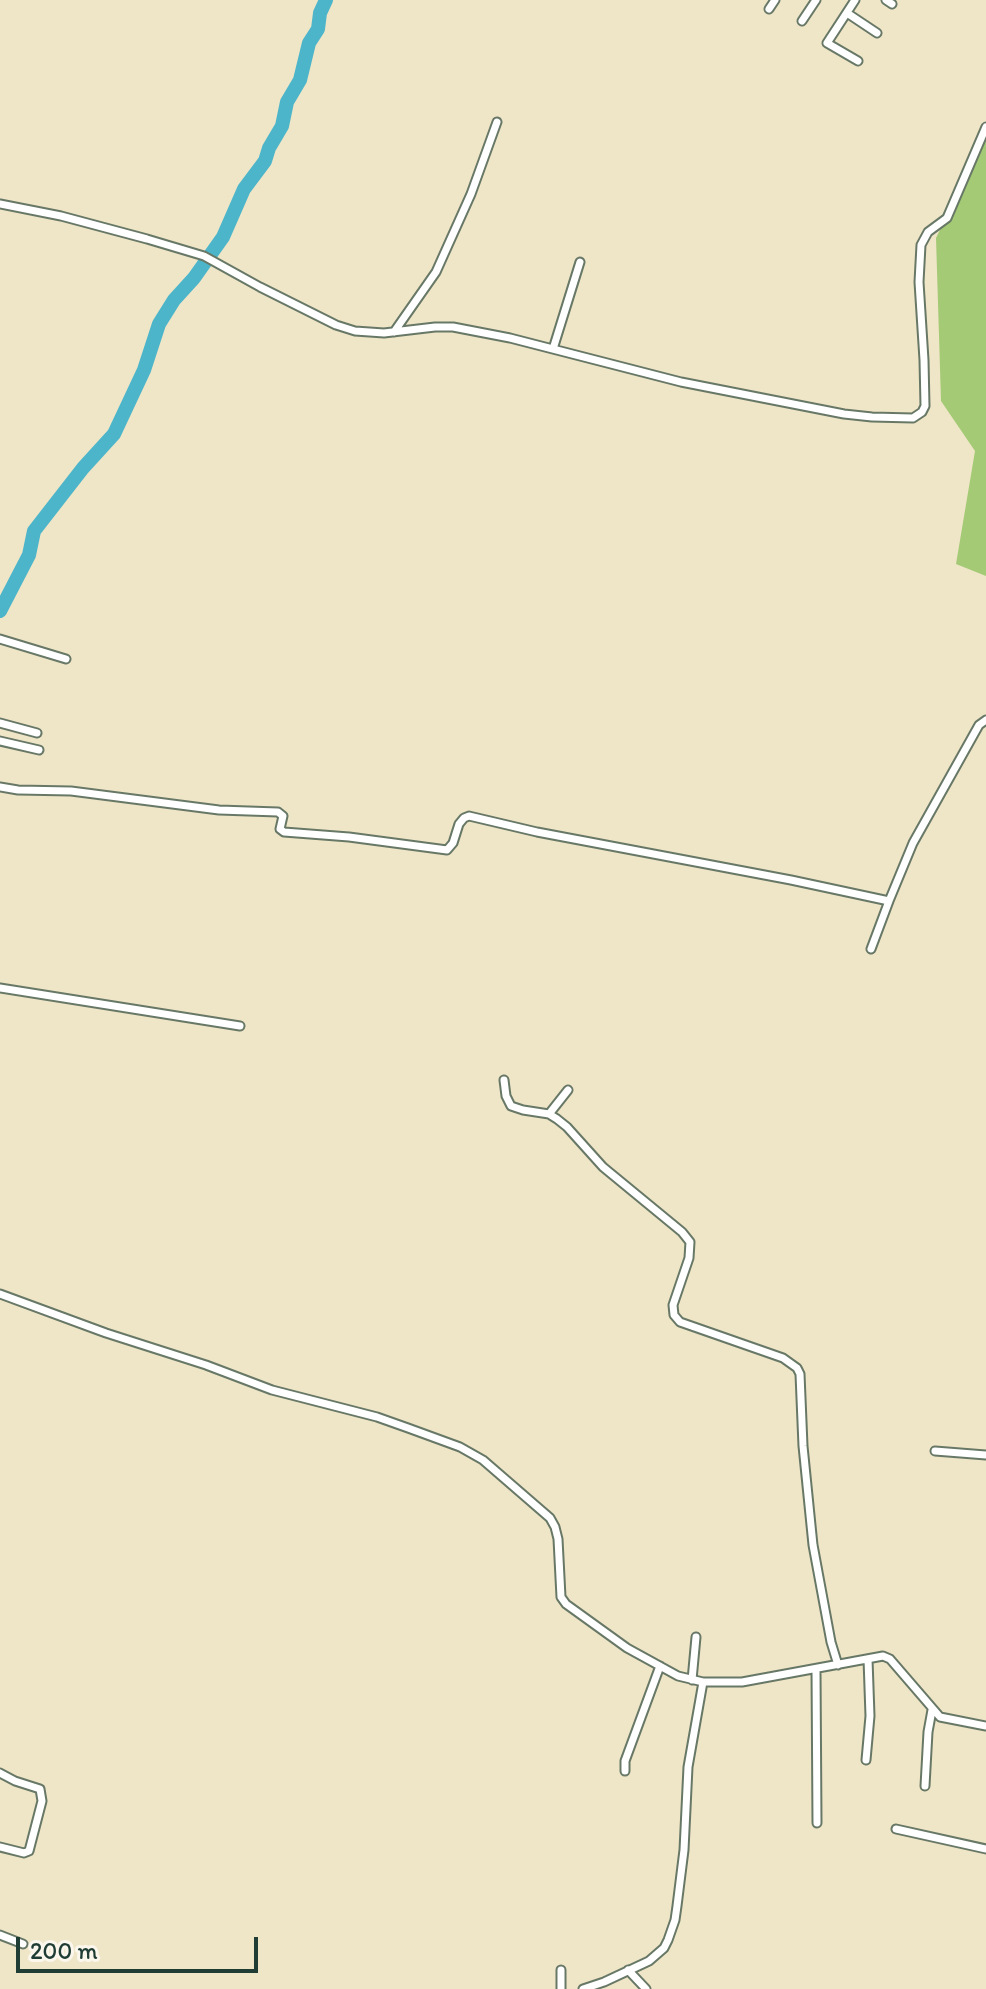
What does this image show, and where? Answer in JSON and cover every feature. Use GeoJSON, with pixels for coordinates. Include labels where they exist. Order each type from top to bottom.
{"type":"FeatureCollection","features":[{"type":"Feature","properties":{"kind":"street"},"geometry":{"type":"LineString","coordinates":[[769,9],[775,0]]}},
{"type":"Feature","properties":{"kind":"street"},"geometry":{"type":"LineString","coordinates":[[802,21],[816,0]]}},
{"type":"Feature","properties":{"kind":"street"},"geometry":{"type":"LineString","coordinates":[[842,0],[877,33]]}},
{"type":"Feature","properties":{"kind":"street"},"geometry":{"type":"LineString","coordinates":[[851,6],[827,43],[858,61]]}},
{"type":"Feature","properties":{"kind":"street"},"geometry":{"type":"LineString","coordinates":[[394,332],[436,272],[471,194],[497,122]]}},
{"type":"Feature","properties":{"kind":"street"},"geometry":{"type":"LineString","coordinates":[[0,204],[61,216],[207,258],[336,325],[364,333],[453,327],[510,338],[681,382],[792,404],[872,417],[913,418],[925,406],[919,264],[921,245],[924,237],[944,222],[949,214],[986,127]]}},
{"type":"Feature","properties":{"kind":"street"},"geometry":{"type":"LineString","coordinates":[[553,349],[580,262]]}},
{"type":"Feature","properties":{"kind":"street"},"geometry":{"type":"LineString","coordinates":[[0,639],[66,659]]}},
{"type":"Feature","properties":{"kind":"street"},"geometry":{"type":"LineString","coordinates":[[871,949],[913,843],[979,725],[986,720]]}},
{"type":"Feature","properties":{"kind":"street"},"geometry":{"type":"LineString","coordinates":[[0,723],[37,733]]}},
{"type":"Feature","properties":{"kind":"street"},"geometry":{"type":"LineString","coordinates":[[0,741],[39,750]]}},
{"type":"Feature","properties":{"kind":"street"},"geometry":{"type":"LineString","coordinates":[[0,787],[71,791],[219,810],[278,812],[283,816],[280,829],[284,832],[447,850],[461,821],[469,816],[889,901]]}},
{"type":"Feature","properties":{"kind":"street"},"geometry":{"type":"LineString","coordinates":[[0,988],[240,1026]]}},
{"type":"Feature","properties":{"kind":"street"},"geometry":{"type":"LineString","coordinates":[[504,1080],[511,1106],[549,1114],[567,1127],[603,1167],[690,1242],[689,1258],[673,1305],[674,1315],[680,1322],[783,1358],[800,1374],[803,1446],[813,1545],[838,1665]]}},
{"type":"Feature","properties":{"kind":"street"},"geometry":{"type":"LineString","coordinates":[[549,1114],[568,1090]]}},
{"type":"Feature","properties":{"kind":"street"},"geometry":{"type":"LineString","coordinates":[[0,1294],[272,1390],[398,1424],[460,1447],[483,1460],[550,1518],[558,1539],[561,1597],[566,1604],[627,1648],[678,1676],[703,1682],[742,1682],[880,1656],[890,1659],[940,1717],[986,1726]]}},
{"type":"Feature","properties":{"kind":"street"},"geometry":{"type":"LineString","coordinates":[[935,1451],[986,1455]]}},
{"type":"Feature","properties":{"kind":"street"},"geometry":{"type":"LineString","coordinates":[[692,1680],[696,1637]]}},
{"type":"Feature","properties":{"kind":"street"},"geometry":{"type":"LineString","coordinates":[[866,1760],[870,1716],[868,1659]]}},
{"type":"Feature","properties":{"kind":"street"},"geometry":{"type":"LineString","coordinates":[[625,1771],[625,1761],[660,1666]]}},
{"type":"Feature","properties":{"kind":"street"},"geometry":{"type":"LineString","coordinates":[[816,1669],[817,1823]]}},
{"type":"Feature","properties":{"kind":"street"},"geometry":{"type":"LineString","coordinates":[[583,1989],[653,1958],[664,1948],[675,1920],[684,1850],[688,1767],[703,1682]]}},
{"type":"Feature","properties":{"kind":"street"},"geometry":{"type":"LineString","coordinates":[[925,1786],[932,1710]]}},
{"type":"Feature","properties":{"kind":"street"},"geometry":{"type":"LineString","coordinates":[[0,1773],[15,1781],[37,1786],[42,1801],[29,1851],[24,1853],[0,1847]]}},
{"type":"Feature","properties":{"kind":"street"},"geometry":{"type":"LineString","coordinates":[[896,1829],[986,1849]]}},
{"type":"Feature","properties":{"kind":"street"},"geometry":{"type":"LineString","coordinates":[[0,1935],[23,1944]]}},
{"type":"Feature","properties":{"kind":"street"},"geometry":{"type":"LineString","coordinates":[[561,1970],[561,1989]]}},
{"type":"Feature","properties":{"kind":"street"},"geometry":{"type":"LineString","coordinates":[[628,1970],[646,1989]]}},
{"type":"Feature","properties":{"kind":"green space"},"geometry":{"type":"Polygon","coordinates":[[[986,135],[986,576],[956,564],[975,451],[941,401],[936,238],[986,135]]]}},
{"type":"Feature","properties":{"kind":"waterway"},"geometry":{"type":"LineString","coordinates":[[0,611],[29,555],[34,531],[114,434],[144,370],[159,324],[223,237],[244,189],[265,161],[282,126],[287,102],[300,80],[309,43],[318,29],[326,0]]}}]}
